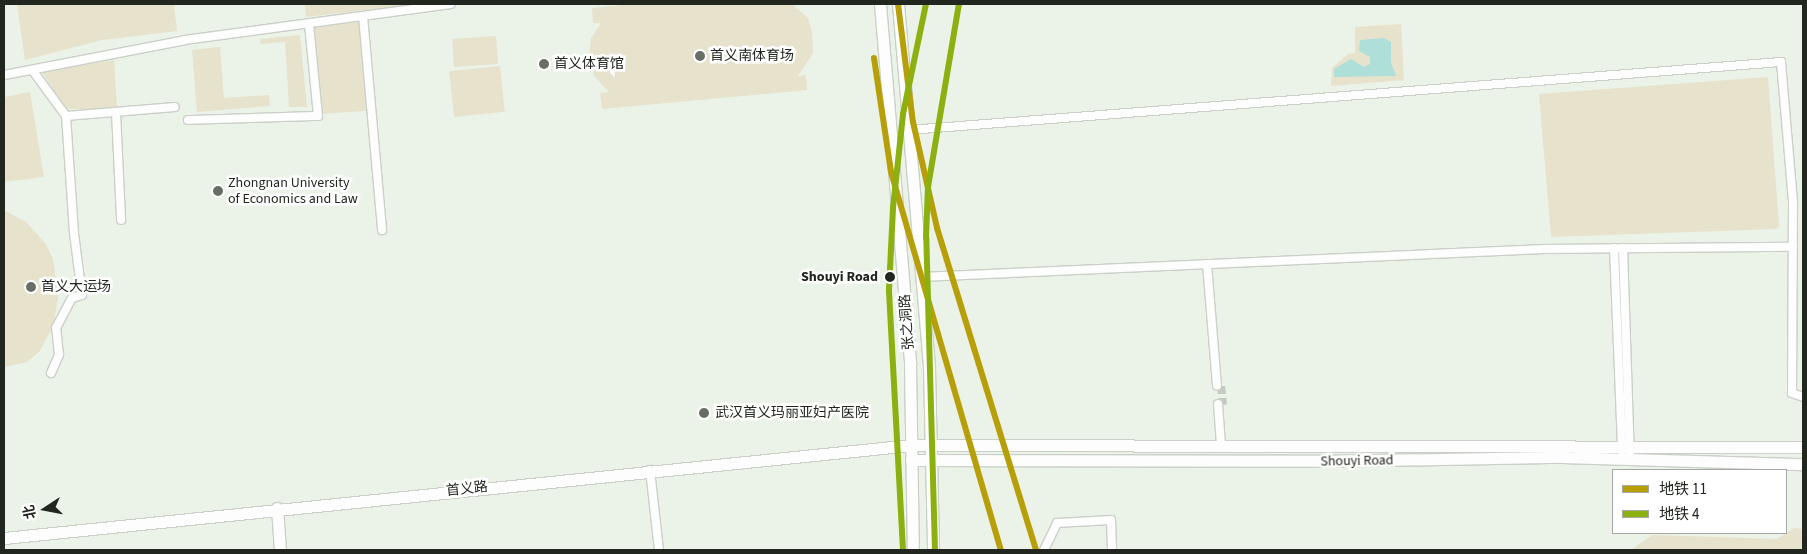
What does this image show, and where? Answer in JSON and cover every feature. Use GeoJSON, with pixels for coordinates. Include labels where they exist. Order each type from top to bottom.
{"type":"FeatureCollection","features":[{"type":"Feature","properties":{"kind":"main road","name":"张之洞路"},"geometry":{"type":"LineString","coordinates":[[880,4],[910,365],[913,550]]}},
{"type":"Feature","properties":{"kind":"main road","name":"张之洞路"},"geometry":{"type":"LineString","coordinates":[[898,4],[929,368],[933,550]]}},
{"type":"Feature","properties":{"kind":"main road","name":"Shouyi Road"},"geometry":{"type":"LineString","coordinates":[[932,445],[1626,444],[1803,447]]}},
{"type":"Feature","properties":{"kind":"main road","name":"首义路"},"geometry":{"type":"LineString","coordinates":[[4,538],[650,470],[911,445],[932,445]]}},
{"type":"Feature","properties":{"kind":"main road","name":"Shouyi Road"},"geometry":{"type":"LineString","coordinates":[[911,460],[1322,461],[1626,458],[1803,464]]}},
{"type":"Feature","properties":{"kind":"main road"},"geometry":{"type":"LineString","coordinates":[[277,508],[280,550]]}},
{"type":"Feature","properties":{"kind":"street"},"geometry":{"type":"LineString","coordinates":[[4,76],[178,41],[309,24],[429,5],[451,4]]}},
{"type":"Feature","properties":{"kind":"street"},"geometry":{"type":"LineString","coordinates":[[363,16],[382,230]]}},
{"type":"Feature","properties":{"kind":"street"},"geometry":{"type":"LineString","coordinates":[[188,120],[318,116],[309,24]]}},
{"type":"Feature","properties":{"kind":"street"},"geometry":{"type":"LineString","coordinates":[[908,130],[1781,62],[1793,248],[1792,393],[1803,397]]}},
{"type":"Feature","properties":{"kind":"street"},"geometry":{"type":"LineString","coordinates":[[32,71],[66,116],[82,295],[72,298],[56,328],[58,354],[51,373]]}},
{"type":"Feature","properties":{"kind":"street"},"geometry":{"type":"LineString","coordinates":[[66,116],[176,107]]}},
{"type":"Feature","properties":{"kind":"street"},"geometry":{"type":"LineString","coordinates":[[116,112],[121,220]]}},
{"type":"Feature","properties":{"kind":"street"},"geometry":{"type":"LineString","coordinates":[[921,277],[1619,248],[1793,248]]}},
{"type":"Feature","properties":{"kind":"street"},"geometry":{"type":"LineString","coordinates":[[1619,248],[1626,458]]}},
{"type":"Feature","properties":{"kind":"street"},"geometry":{"type":"LineString","coordinates":[[1209,264],[1219,386]]}},
{"type":"Feature","properties":{"kind":"street"},"geometry":{"type":"LineString","coordinates":[[1220,404],[1224,444]]}},
{"type":"Feature","properties":{"kind":"street"},"geometry":{"type":"LineString","coordinates":[[650,470],[659,550]]}},
{"type":"Feature","properties":{"kind":"street"},"geometry":{"type":"LineString","coordinates":[[1044,550],[1057,523],[1111,520],[1112,550]]}},
{"type":"Feature","properties":{"kind":"shaded area"},"geometry":{"type":"Polygon","coordinates":[[[17,4],[174,4],[177,31],[102,40],[25,60],[17,4]]]}},
{"type":"Feature","properties":{"kind":"shaded area"},"geometry":{"type":"Polygon","coordinates":[[[305,4],[418,4],[306,17],[305,4]]]}},
{"type":"Feature","properties":{"kind":"shaded area","name":"首义南体育场"},"geometry":{"type":"Polygon","coordinates":[[[633,4],[792,4],[808,18],[812,32],[813,53],[798,76],[806,75],[807,90],[602,109],[600,93],[609,92],[594,76],[589,60],[591,38],[601,23],[593,23],[592,8],[633,4]]]}},
{"type":"Feature","properties":{"kind":"shaded area"},"geometry":{"type":"Polygon","coordinates":[[[361,21],[367,111],[318,114],[312,24],[361,21]]]}},
{"type":"Feature","properties":{"kind":"shaded area"},"geometry":{"type":"Polygon","coordinates":[[[1401,24],[1404,80],[1331,86],[1332,68],[1348,54],[1355,53],[1355,27],[1401,24]]]}},
{"type":"Feature","properties":{"kind":"shaded area"},"geometry":{"type":"Polygon","coordinates":[[[300,35],[307,107],[289,107],[285,42],[261,44],[260,39],[300,35]]]}},
{"type":"Feature","properties":{"kind":"shaded area"},"geometry":{"type":"Polygon","coordinates":[[[496,36],[498,64],[454,67],[452,39],[496,36]]]}},
{"type":"Feature","properties":{"kind":"shaded area"},"geometry":{"type":"Polygon","coordinates":[[[220,47],[224,98],[269,95],[270,106],[197,112],[192,50],[220,47]]]}},
{"type":"Feature","properties":{"kind":"shaded area"},"geometry":{"type":"Polygon","coordinates":[[[114,60],[117,109],[66,109],[42,72],[114,60]]]}},
{"type":"Feature","properties":{"kind":"shaded area"},"geometry":{"type":"Polygon","coordinates":[[[500,66],[505,112],[454,117],[449,71],[500,66]]]}},
{"type":"Feature","properties":{"kind":"shaded area"},"geometry":{"type":"Polygon","coordinates":[[[1768,77],[1779,226],[1776,229],[1551,237],[1539,94],[1768,77]]]}},
{"type":"Feature","properties":{"kind":"shaded area"},"geometry":{"type":"Polygon","coordinates":[[[30,92],[44,177],[4,182],[4,97],[30,92]]]}},
{"type":"Feature","properties":{"kind":"shaded area","name":"首义大运场"},"geometry":{"type":"Polygon","coordinates":[[[4,210],[26,222],[46,244],[53,259],[58,297],[53,327],[39,352],[27,362],[4,367],[4,210]]]}},
{"type":"Feature","properties":{"kind":"shaded area"},"geometry":{"type":"Polygon","coordinates":[[[1794,528],[1803,529],[1803,550],[1631,550],[1652,535],[1777,539],[1794,528]]]}},
{"type":"Feature","properties":{"kind":"water"},"geometry":{"type":"Polygon","coordinates":[[[1384,38],[1391,42],[1391,62],[1396,76],[1334,77],[1334,69],[1351,59],[1364,67],[1370,64],[1370,57],[1359,51],[1360,40],[1384,38]]]}},
{"type":"Feature","properties":{"kind":"tunnel"},"geometry":{"type":"LineString","coordinates":[[1221,386],[1223,405]]}},
{"type":"Feature","properties":{"kind":"metro line","name":"11"},"geometry":{"type":"LineString","coordinates":[[898,4],[913,122],[937,228],[1036,550]]}},
{"type":"Feature","properties":{"kind":"metro line","name":"4"},"geometry":{"type":"LineString","coordinates":[[903,550],[889,290],[893,208],[903,114],[926,4]]}},
{"type":"Feature","properties":{"kind":"metro line","name":"4"},"geometry":{"type":"LineString","coordinates":[[935,550],[926,237],[928,187],[959,4]]}},
{"type":"Feature","properties":{"kind":"metro line","name":"11"},"geometry":{"type":"LineString","coordinates":[[874,58],[891,172],[1001,550]]}},
{"type":"Feature","properties":{"kind":"place","name":"首义南体育场"},"geometry":{"type":"Point","coordinates":[700,56]}},
{"type":"Feature","properties":{"kind":"place","name":"首义体育馆"},"geometry":{"type":"Point","coordinates":[544,64]}},
{"type":"Feature","properties":{"kind":"place","name":"Zhongnan University of Economics and Law"},"geometry":{"type":"Point","coordinates":[218,191]}},
{"type":"Feature","properties":{"kind":"place","name":"Shouyi Road"},"geometry":{"type":"Point","coordinates":[890,277]}},
{"type":"Feature","properties":{"kind":"place","name":"首义大运场"},"geometry":{"type":"Point","coordinates":[31,287]}},
{"type":"Feature","properties":{"kind":"place","name":"武汉首义玛丽亚妇产医院"},"geometry":{"type":"Point","coordinates":[704,413]}}]}
